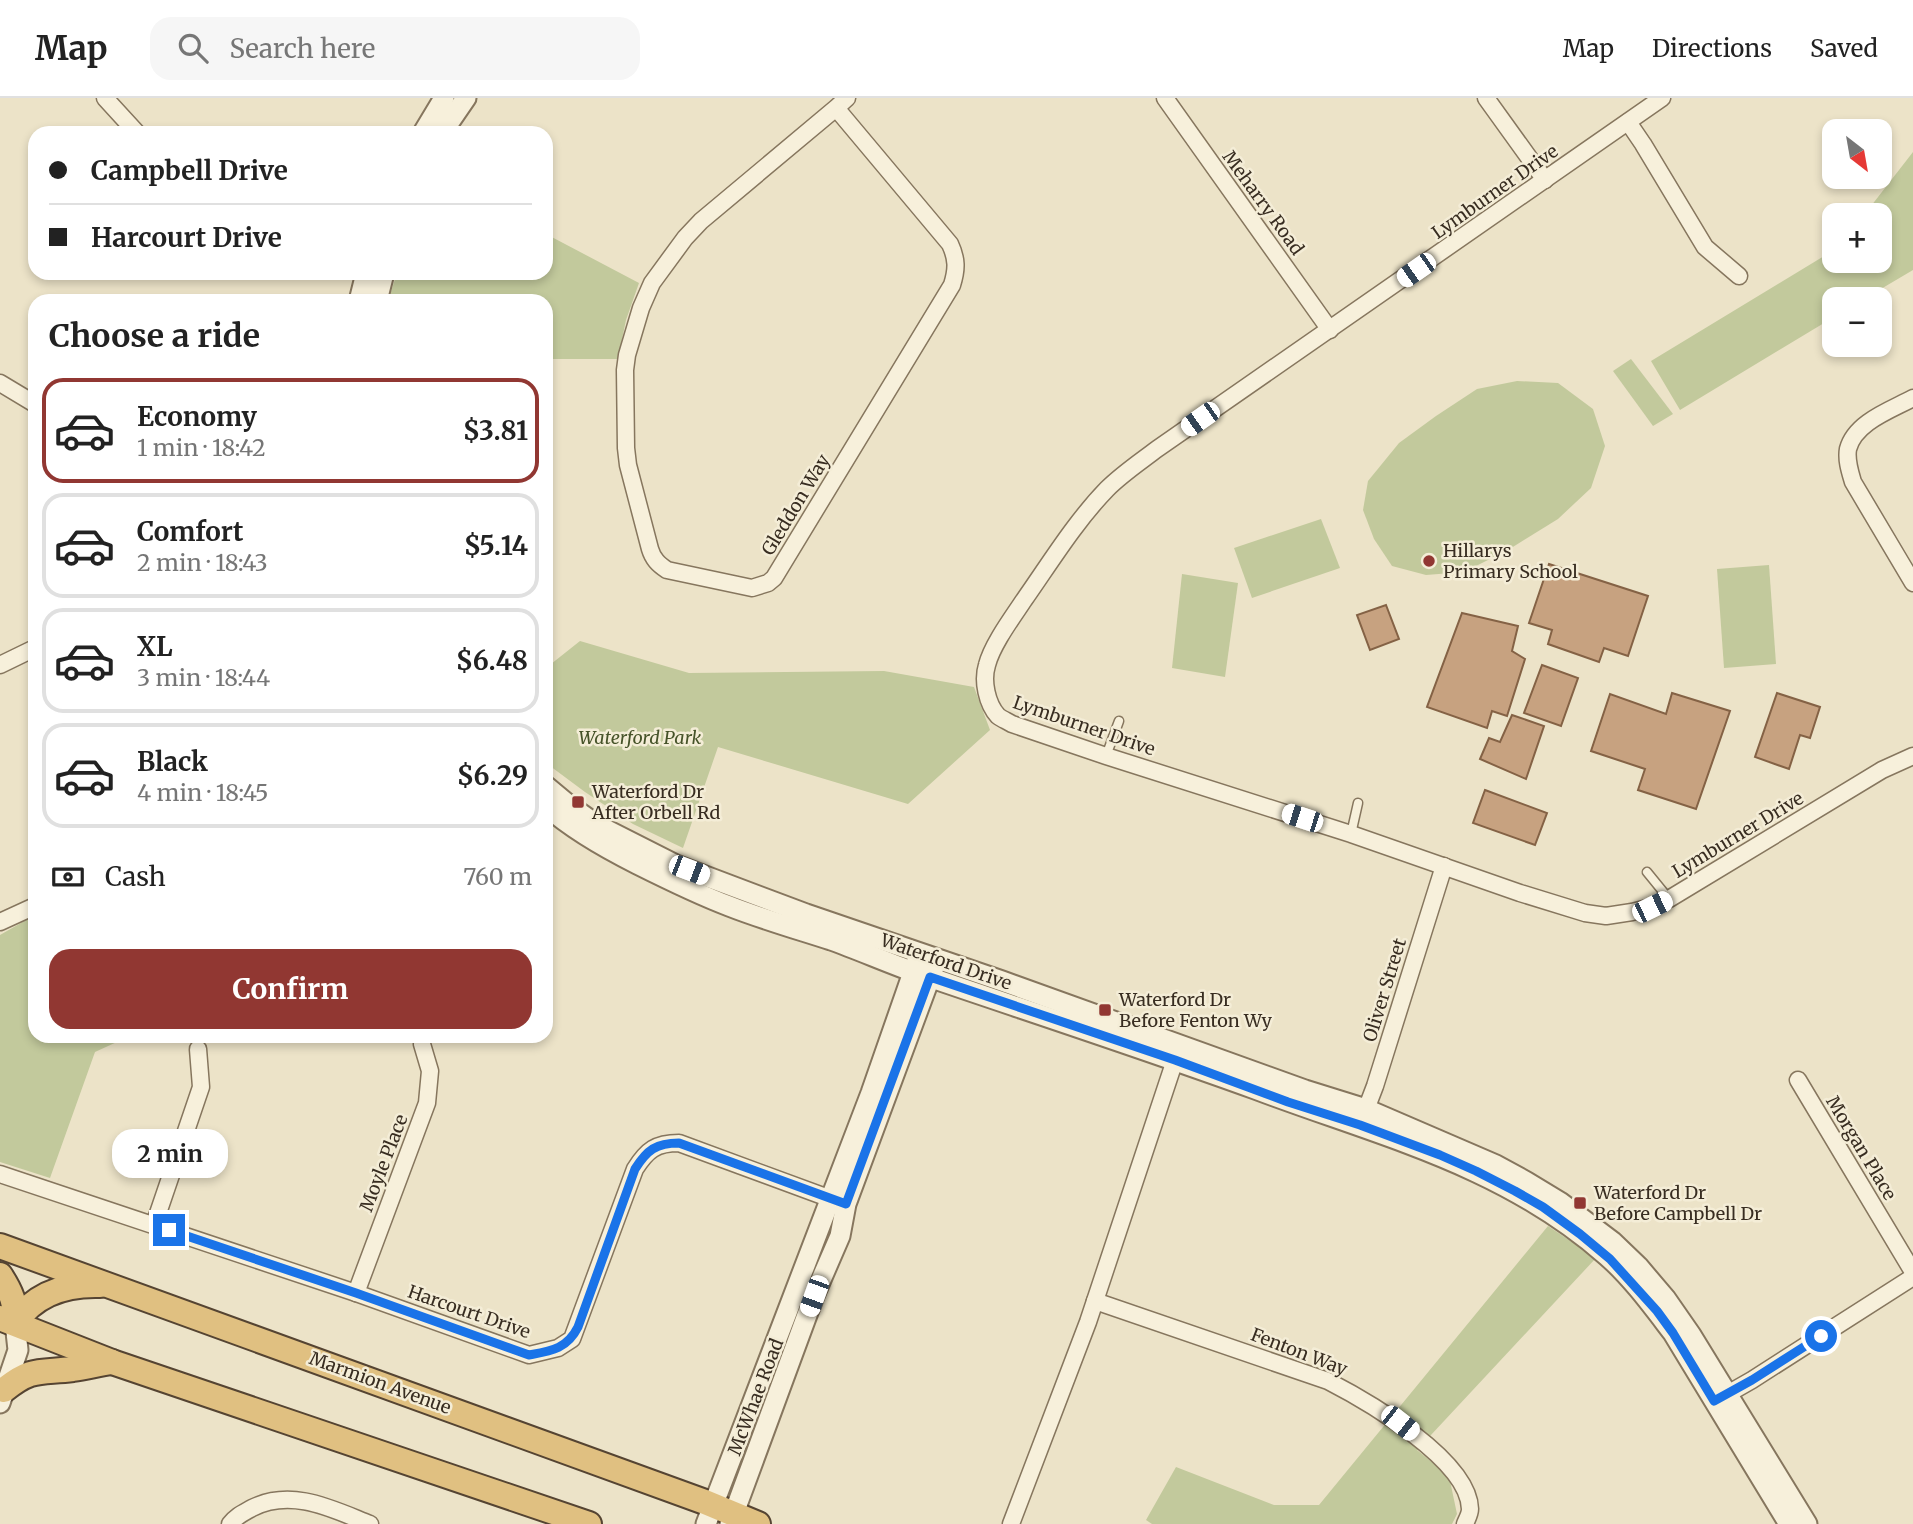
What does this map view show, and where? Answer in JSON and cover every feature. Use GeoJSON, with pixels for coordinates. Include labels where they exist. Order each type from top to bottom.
{"type":"FeatureCollection","features":[{"type":"Feature","properties":{"kind":"highway","name":"Marmion Avenue"},"geometry":{"type":"LineString","coordinates":[[0,1246],[111,1285],[721,1517],[758,1524]]}},
{"type":"Feature","properties":{"kind":"highway"},"geometry":{"type":"LineString","coordinates":[[0,1275],[15,1305],[5,1327]]}},
{"type":"Feature","properties":{"kind":"highway"},"geometry":{"type":"LineString","coordinates":[[5,1327],[40,1298],[57,1290],[79,1284],[111,1285]]}},
{"type":"Feature","properties":{"kind":"highway"},"geometry":{"type":"LineString","coordinates":[[5,1327],[589,1524]]}},
{"type":"Feature","properties":{"kind":"highway"},"geometry":{"type":"LineString","coordinates":[[2,1396],[19,1377],[31,1373],[112,1362]]}},
{"type":"Feature","properties":{"kind":"street"},"geometry":{"type":"LineString","coordinates":[[105,98],[131,126]]}},
{"type":"Feature","properties":{"kind":"street"},"geometry":{"type":"LineString","coordinates":[[427,126],[444,98]]}},
{"type":"Feature","properties":{"kind":"street"},"geometry":{"type":"LineString","coordinates":[[447,126],[466,98]]}},
{"type":"Feature","properties":{"kind":"street","name":"Meharry Road"},"geometry":{"type":"LineString","coordinates":[[1165,98],[1330,330]]}},
{"type":"Feature","properties":{"kind":"street"},"geometry":{"type":"LineString","coordinates":[[1486,98],[1545,180]]}},
{"type":"Feature","properties":{"kind":"street","name":"Lymburner Drive"},"geometry":{"type":"LineString","coordinates":[[1662,98],[1157,449],[1108,488],[1060,547],[994,649],[986,666],[986,687],[992,707],[999,717],[1012,724],[1106,756],[1351,834],[1585,913],[1606,916],[1652,907],[1669,899],[1882,770],[1913,756]]}},
{"type":"Feature","properties":{"kind":"street","name":"Gleddon Way"},"geometry":{"type":"LineString","coordinates":[[841,103],[950,244],[956,257],[952,285],[774,578],[752,588],[667,570],[653,557],[650,549],[628,466],[626,448],[625,370],[641,307],[652,283],[701,221],[841,103]]}},
{"type":"Feature","properties":{"kind":"street"},"geometry":{"type":"LineString","coordinates":[[1628,122],[1705,247],[1739,276]]}},
{"type":"Feature","properties":{"kind":"street"},"geometry":{"type":"LineString","coordinates":[[0,383],[28,400]]}},
{"type":"Feature","properties":{"kind":"street"},"geometry":{"type":"LineString","coordinates":[[1913,398],[1874,419],[1856,433],[1848,449],[1848,467],[1853,482],[1913,583]]}},
{"type":"Feature","properties":{"kind":"street"},"geometry":{"type":"LineString","coordinates":[[0,665],[28,651]]}},
{"type":"Feature","properties":{"kind":"street","name":"Waterford Drive"},"geometry":{"type":"LineString","coordinates":[[553,792],[597,825],[676,865],[806,914],[925,965],[1177,1052],[1305,1090],[1363,1117],[1496,1165],[1560,1202],[1613,1242],[1667,1299],[1691,1335],[1721,1398],[1789,1524]]}},
{"type":"Feature","properties":{"kind":"street","name":"Waterford Drive"},"geometry":{"type":"LineString","coordinates":[[553,811],[611,851],[730,907],[833,941],[925,965]]}},
{"type":"Feature","properties":{"kind":"street","name":"Oliver Street"},"geometry":{"type":"LineString","coordinates":[[1363,1117],[1444,866]]}},
{"type":"Feature","properties":{"kind":"street"},"geometry":{"type":"LineString","coordinates":[[0,922],[28,909]]}},
{"type":"Feature","properties":{"kind":"street","name":"McWhae Road"},"geometry":{"type":"LineString","coordinates":[[721,1517],[838,1201],[871,1093],[925,965]]}},
{"type":"Feature","properties":{"kind":"street","name":"Moyle Place"},"geometry":{"type":"LineString","coordinates":[[356,1293],[427,1103],[430,1071],[422,1044]]}},
{"type":"Feature","properties":{"kind":"street"},"geometry":{"type":"LineString","coordinates":[[154,1225],[201,1087],[198,1049]]}},
{"type":"Feature","properties":{"kind":"street"},"geometry":{"type":"LineString","coordinates":[[1011,1524],[1095,1301],[1177,1052]]}},
{"type":"Feature","properties":{"kind":"street","name":"Morgan Place"},"geometry":{"type":"LineString","coordinates":[[1798,1080],[1913,1272]]}},
{"type":"Feature","properties":{"kind":"street","name":"Harcourt Drive"},"geometry":{"type":"LineString","coordinates":[[0,1174],[356,1293],[529,1355],[558,1349],[572,1339],[635,1169],[642,1157],[664,1143],[679,1143],[838,1201]]}},
{"type":"Feature","properties":{"kind":"street"},"geometry":{"type":"LineString","coordinates":[[1721,1398],[1913,1278]]}},
{"type":"Feature","properties":{"kind":"street","name":"Fenton Way"},"geometry":{"type":"LineString","coordinates":[[1095,1301],[1328,1381],[1363,1399],[1400,1423],[1430,1447],[1448,1466],[1469,1499],[1470,1511],[1465,1524]]}},
{"type":"Feature","properties":{"kind":"street"},"geometry":{"type":"LineString","coordinates":[[2,1396],[18,1350],[5,1327]]}},
{"type":"Feature","properties":{"kind":"street","name":"Waterford Drive"},"geometry":{"type":"LineString","coordinates":[[1721,1398],[1807,1524]]}},
{"type":"Feature","properties":{"kind":"street"},"geometry":{"type":"LineString","coordinates":[[230,1524],[236,1516],[277,1499],[315,1502],[370,1524]]}},
{"type":"Feature","properties":{"kind":"lane"},"geometry":{"type":"LineString","coordinates":[[1106,756],[1119,722]]}},
{"type":"Feature","properties":{"kind":"lane"},"geometry":{"type":"LineString","coordinates":[[1351,834],[1358,803]]}},
{"type":"Feature","properties":{"kind":"lane"},"geometry":{"type":"LineString","coordinates":[[1647,872],[1669,899]]}},
{"type":"Feature","properties":{"kind":"green space"},"geometry":{"type":"Polygon","coordinates":[[[1913,152],[1913,270],[1884,287],[1822,287],[1822,324],[1680,410],[1651,361],[1822,257],[1822,273],[1892,273],[1892,203],[1873,203],[1884,189],[1892,189],[1892,179],[1913,152]]]}},
{"type":"Feature","properties":{"kind":"green space"},"geometry":{"type":"Polygon","coordinates":[[[553,238],[639,283],[626,320],[618,359],[553,359],[553,294],[390,294],[395,280],[553,280],[553,238]]]}},
{"type":"Feature","properties":{"kind":"green space"},"geometry":{"type":"Polygon","coordinates":[[[1631,359],[1673,414],[1653,426],[1613,371],[1631,359]]]}},
{"type":"Feature","properties":{"kind":"green space"},"geometry":{"type":"Polygon","coordinates":[[[1517,381],[1558,383],[1593,409],[1605,446],[1591,488],[1558,519],[1508,550],[1464,572],[1426,575],[1392,566],[1374,539],[1363,510],[1368,481],[1399,443],[1436,416],[1477,389],[1517,381]]]}},
{"type":"Feature","properties":{"kind":"green space"},"geometry":{"type":"Polygon","coordinates":[[[1321,519],[1340,568],[1252,598],[1234,548],[1321,519]]]}},
{"type":"Feature","properties":{"kind":"green space"},"geometry":{"type":"Polygon","coordinates":[[[1769,565],[1776,664],[1724,668],[1717,569],[1769,565]]]}},
{"type":"Feature","properties":{"kind":"green space"},"geometry":{"type":"Polygon","coordinates":[[[1182,574],[1238,583],[1225,677],[1172,668],[1182,574]]]}},
{"type":"Feature","properties":{"kind":"green space","name":"Waterford Park"},"geometry":{"type":"Polygon","coordinates":[[[580,641],[689,673],[884,671],[974,687],[990,730],[908,804],[718,747],[683,848],[633,824],[553,768],[553,662],[580,641]]]}},
{"type":"Feature","properties":{"kind":"green space"},"geometry":{"type":"Polygon","coordinates":[[[28,919],[28,1043],[115,1043],[95,1052],[50,1178],[0,1162],[0,935],[28,919]]]}},
{"type":"Feature","properties":{"kind":"green space"},"geometry":{"type":"Polygon","coordinates":[[[1548,1226],[1596,1258],[1417,1450],[1449,1476],[1457,1514],[1452,1524],[1152,1524],[1146,1520],[1176,1467],[1274,1505],[1319,1505],[1548,1226]]]}},
{"type":"Feature","properties":{"kind":"building"},"geometry":{"type":"Polygon","coordinates":[[[1549,564],[1648,596],[1628,656],[1604,648],[1599,662],[1548,644],[1552,630],[1529,623],[1549,564]]]}},
{"type":"Feature","properties":{"kind":"building"},"geometry":{"type":"Polygon","coordinates":[[[1386,605],[1399,639],[1370,650],[1357,615],[1386,605]]]}},
{"type":"Feature","properties":{"kind":"building"},"geometry":{"type":"Polygon","coordinates":[[[1462,613],[1518,626],[1512,651],[1525,659],[1507,716],[1492,711],[1487,728],[1427,707],[1462,613]]]}},
{"type":"Feature","properties":{"kind":"building"},"geometry":{"type":"Polygon","coordinates":[[[1542,665],[1578,678],[1561,726],[1524,713],[1542,665]]]}},
{"type":"Feature","properties":{"kind":"building"},"geometry":{"type":"Polygon","coordinates":[[[1672,693],[1730,711],[1696,809],[1638,790],[1645,769],[1591,751],[1610,694],[1666,714],[1672,693]]]}},
{"type":"Feature","properties":{"kind":"building"},"geometry":{"type":"Polygon","coordinates":[[[1777,693],[1820,707],[1810,738],[1800,735],[1789,769],[1755,757],[1777,693]]]}},
{"type":"Feature","properties":{"kind":"building"},"geometry":{"type":"Polygon","coordinates":[[[1512,715],[1544,726],[1526,779],[1480,759],[1489,738],[1500,742],[1512,715]]]}},
{"type":"Feature","properties":{"kind":"building"},"geometry":{"type":"Polygon","coordinates":[[[1485,790],[1547,813],[1535,845],[1473,823],[1485,790]]]}},
{"type":"Feature","properties":{"kind":"place","name":"Hillarys Primary School"},"geometry":{"type":"Point","coordinates":[1429,561]}},
{"type":"Feature","properties":{"kind":"place","name":"Waterford Dr After Orbell Rd"},"geometry":{"type":"Point","coordinates":[578,802]}},
{"type":"Feature","properties":{"kind":"place","name":"Waterford Dr Before Fenton Wy"},"geometry":{"type":"Point","coordinates":[1105,1010]}},
{"type":"Feature","properties":{"kind":"place","name":"Waterford Dr Before Campbell Dr"},"geometry":{"type":"Point","coordinates":[1580,1203]}},
{"type":"Feature","properties":{"kind":"route"},"geometry":{"type":"LineString","coordinates":[[169,1230],[529,1355],[558,1349],[572,1339],[578,1327],[635,1169],[650,1150],[664,1143],[679,1143],[846,1204],[930,977],[1360,1125],[1440,1155],[1515,1191],[1543,1207],[1610,1259],[1657,1311],[1714,1401],[1821,1336]]}}]}
